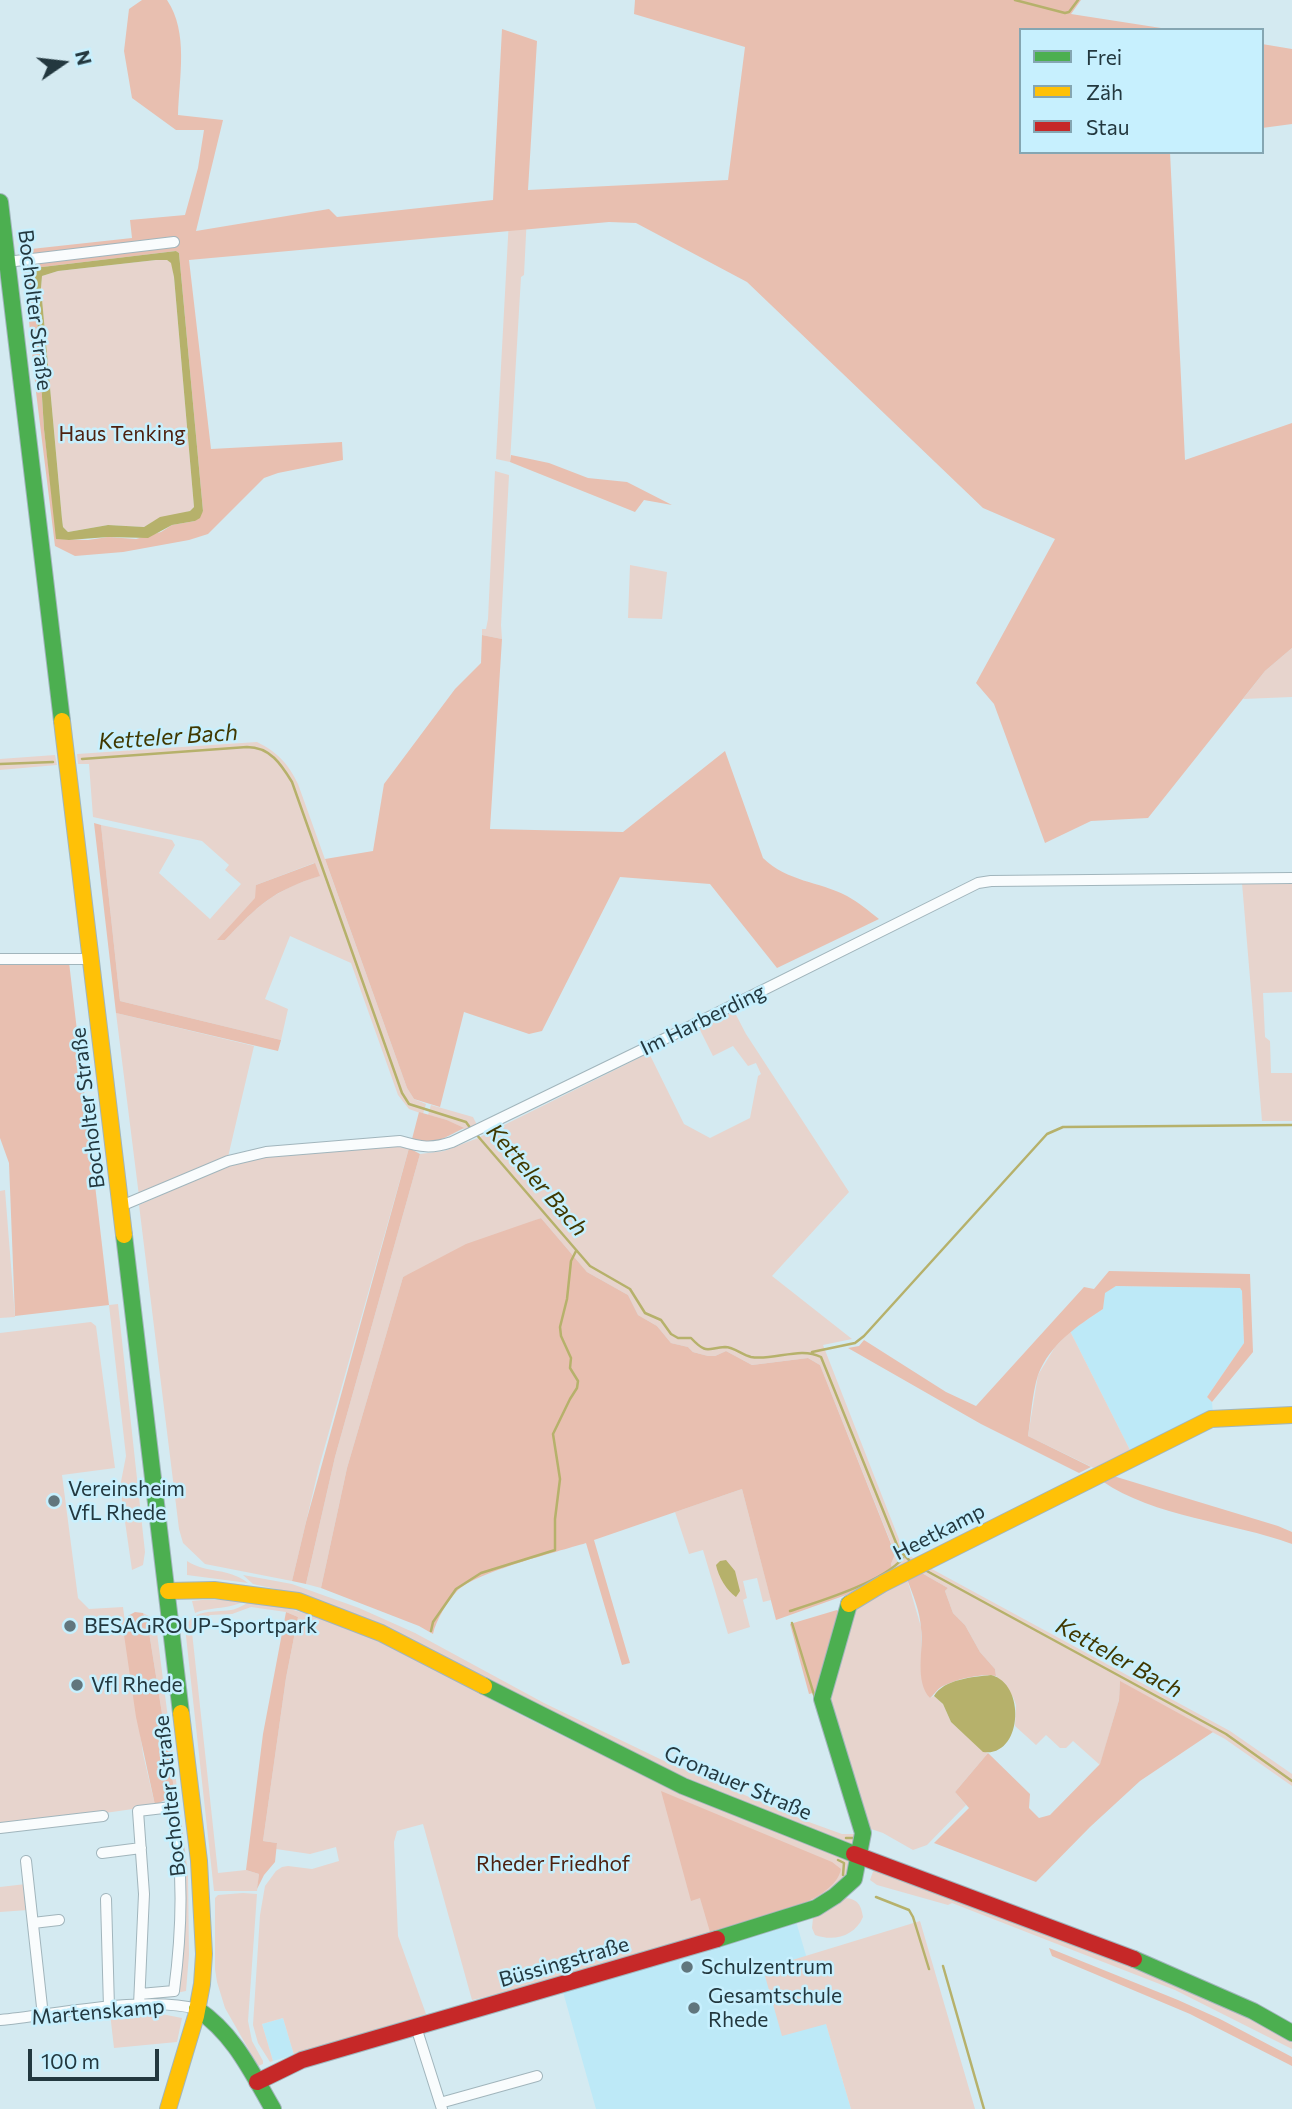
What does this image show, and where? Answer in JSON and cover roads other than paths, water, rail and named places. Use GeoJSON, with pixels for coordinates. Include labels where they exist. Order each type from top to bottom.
{"type":"FeatureCollection","features":[{"type":"Feature","properties":{"kind":"main road","name":"Bocholter Straße"},"geometry":{"type":"LineString","coordinates":[[0,202],[199,1861],[202,1983],[168,2109]]}},
{"type":"Feature","properties":{"kind":"main road","name":"Heetkamp"},"geometry":{"type":"LineString","coordinates":[[860,1856],[863,1833],[822,1699],[849,1604],[882,1584],[1211,1419],[1292,1415]]}},
{"type":"Feature","properties":{"kind":"main road","name":"Gronauer Straße"},"geometry":{"type":"LineString","coordinates":[[168,1591],[214,1590],[299,1601],[381,1633],[584,1738],[684,1786],[860,1856],[1144,1963],[1253,2011],[1292,2033]]}},
{"type":"Feature","properties":{"kind":"main road","name":"Büssingstraße"},"geometry":{"type":"LineString","coordinates":[[257,2082],[302,2060],[811,1910],[835,1896],[854,1879],[860,1856]]}},
{"type":"Feature","properties":{"kind":"main road"},"geometry":{"type":"LineString","coordinates":[[197,2009],[224,2028],[236,2043],[272,2109]]}},
{"type":"Feature","properties":{"kind":"street"},"geometry":{"type":"LineString","coordinates":[[7,262],[174,242]]}},
{"type":"Feature","properties":{"kind":"street","name":"Im Harberding"},"geometry":{"type":"LineString","coordinates":[[121,1206],[228,1161],[266,1152],[400,1141],[435,1147],[468,1134],[703,1020],[978,883],[1292,878]]}},
{"type":"Feature","properties":{"kind":"street"},"geometry":{"type":"LineString","coordinates":[[0,959],[91,959]]}},
{"type":"Feature","properties":{"kind":"street"},"geometry":{"type":"LineString","coordinates":[[172,1807],[181,1897],[174,1991],[140,1999],[144,1938],[138,1811],[172,1807]]}},
{"type":"Feature","properties":{"kind":"street"},"geometry":{"type":"LineString","coordinates":[[0,1828],[103,1816]]}},
{"type":"Feature","properties":{"kind":"street"},"geometry":{"type":"LineString","coordinates":[[102,1853],[141,1848]]}},
{"type":"Feature","properties":{"kind":"street"},"geometry":{"type":"LineString","coordinates":[[26,1861],[43,2016]]}},
{"type":"Feature","properties":{"kind":"street"},"geometry":{"type":"LineString","coordinates":[[106,1899],[109,2008]]}},
{"type":"Feature","properties":{"kind":"street"},"geometry":{"type":"LineString","coordinates":[[33,1923],[60,1920]]}},
{"type":"Feature","properties":{"kind":"street","name":"Martenskamp"},"geometry":{"type":"LineString","coordinates":[[0,2020],[109,2008],[140,1999],[197,2009]]}},
{"type":"Feature","properties":{"kind":"street"},"geometry":{"type":"LineString","coordinates":[[416,2027],[441,2106],[537,2076]]}},
{"type":"Feature","properties":{"kind":"waterway"},"geometry":{"type":"LineString","coordinates":[[1015,0],[1065,13],[1069,12],[1078,0]]}},
{"type":"Feature","properties":{"kind":"waterway","name":"Ketteler Bach"},"geometry":{"type":"LineString","coordinates":[[82,759],[247,747],[262,750],[274,758],[292,782],[402,1093],[409,1104],[466,1122],[471,1129]]}},
{"type":"Feature","properties":{"kind":"waterway","name":"Ketteler Bach"},"geometry":{"type":"LineString","coordinates":[[0,764],[53,762]]}},
{"type":"Feature","properties":{"kind":"waterway"},"geometry":{"type":"LineString","coordinates":[[812,1352],[855,1343],[864,1336],[1047,1134],[1063,1127],[1292,1125]]}},
{"type":"Feature","properties":{"kind":"waterway","name":"Ketteler Bach"},"geometry":{"type":"LineString","coordinates":[[476,1134],[590,1266],[630,1289],[645,1313],[661,1320],[671,1334],[678,1338],[691,1338],[704,1349],[728,1347],[751,1357],[796,1353],[821,1357],[899,1550],[911,1562]]}},
{"type":"Feature","properties":{"kind":"waterway"},"geometry":{"type":"LineString","coordinates":[[431,1631],[433,1622],[456,1589],[481,1573],[555,1550],[555,1519],[560,1479],[553,1434],[578,1381],[570,1368],[571,1358],[560,1327],[567,1299],[571,1261],[576,1251]]}},
{"type":"Feature","properties":{"kind":"waterway"},"geometry":{"type":"LineString","coordinates":[[790,1611],[867,1583],[894,1567],[903,1558]]}},
{"type":"Feature","properties":{"kind":"waterway","name":"Ketteler Bach"},"geometry":{"type":"LineString","coordinates":[[925,1570],[1226,1734],[1292,1781]]}},
{"type":"Feature","properties":{"kind":"waterway"},"geometry":{"type":"LineString","coordinates":[[792,1623],[815,1698]]}},
{"type":"Feature","properties":{"kind":"waterway"},"geometry":{"type":"LineString","coordinates":[[846,1838],[853,1838]]}},
{"type":"Feature","properties":{"kind":"waterway"},"geometry":{"type":"LineString","coordinates":[[838,1860],[844,1863],[843,1875]]}},
{"type":"Feature","properties":{"kind":"waterway"},"geometry":{"type":"LineString","coordinates":[[876,1897],[909,1910],[929,1969]]}},
{"type":"Feature","properties":{"kind":"waterway"},"geometry":{"type":"LineString","coordinates":[[943,1966],[984,2109]]}},
{"type":"Feature","properties":{"kind":"place","name":"Vereinsheim VfL Rhede"},"geometry":{"type":"Point","coordinates":[54,1501]}},
{"type":"Feature","properties":{"kind":"place","name":"BESAGROUP-Sportpark"},"geometry":{"type":"Point","coordinates":[70,1626]}},
{"type":"Feature","properties":{"kind":"place","name":"Vfl Rhede"},"geometry":{"type":"Point","coordinates":[77,1685]}},
{"type":"Feature","properties":{"kind":"place","name":"Schulzentrum"},"geometry":{"type":"Point","coordinates":[687,1967]}},
{"type":"Feature","properties":{"kind":"place","name":"Gesamtschule Rhede"},"geometry":{"type":"Point","coordinates":[694,2008]}},
{"type":"Feature","properties":{"kind":"park label","name":"Haus Tenking"},"geometry":{"type":"Point","coordinates":[122,434]}},
{"type":"Feature","properties":{"kind":"park label","name":"Rheder Friedhof"},"geometry":{"type":"Point","coordinates":[553,1864]}}]}
